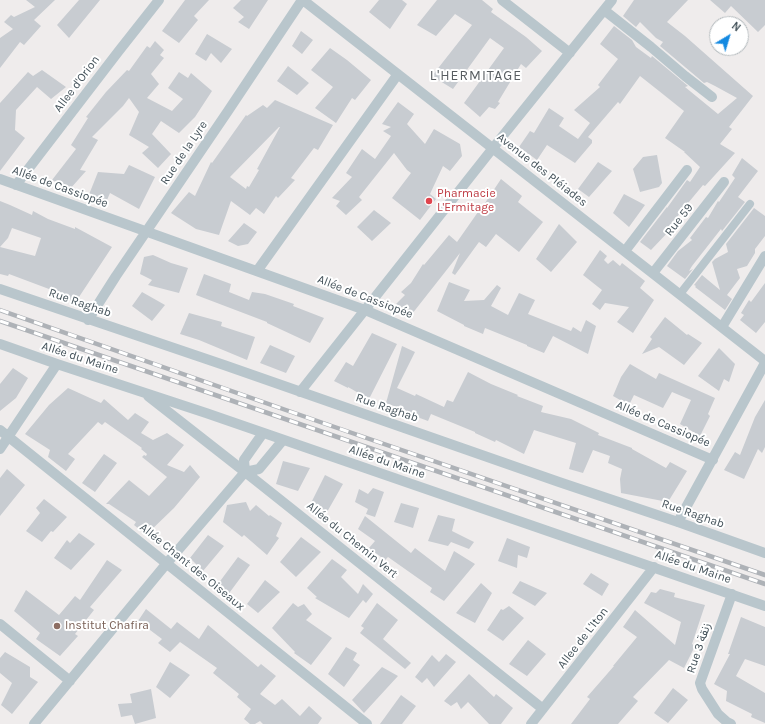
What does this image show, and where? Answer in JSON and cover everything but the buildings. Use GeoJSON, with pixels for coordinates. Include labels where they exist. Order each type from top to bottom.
{"type":"FeatureCollection","features":[{"type":"Feature","properties":{"kind":"street","name":"Allee d'Orion"},"geometry":{"type":"LineString","coordinates":[[16,185],[159,0]]}},
{"type":"Feature","properties":{"kind":"street","name":"Avenue des Pléiades"},"geometry":{"type":"LineString","coordinates":[[302,0],[680,294],[765,362]]}},
{"type":"Feature","properties":{"kind":"street","name":"Rue de la Lyre"},"geometry":{"type":"LineString","coordinates":[[88,320],[302,0]]}},
{"type":"Feature","properties":{"kind":"street"},"geometry":{"type":"LineString","coordinates":[[502,0],[570,53]]}},
{"type":"Feature","properties":{"kind":"street"},"geometry":{"type":"LineString","coordinates":[[300,392],[612,0]]}},
{"type":"Feature","properties":{"kind":"street"},"geometry":{"type":"LineString","coordinates":[[604,10],[712,97]]}},
{"type":"Feature","properties":{"kind":"street"},"geometry":{"type":"LineString","coordinates":[[257,271],[398,74]]}},
{"type":"Feature","properties":{"kind":"street"},"geometry":{"type":"LineString","coordinates":[[625,251],[688,170]]}},
{"type":"Feature","properties":{"kind":"street","name":"Allée de Cassiopée"},"geometry":{"type":"LineString","coordinates":[[0,179],[365,310],[712,460]]}},
{"type":"Feature","properties":{"kind":"street","name":"Rue 59"},"geometry":{"type":"LineString","coordinates":[[653,273],[724,182]]}},
{"type":"Feature","properties":{"kind":"street"},"geometry":{"type":"LineString","coordinates":[[680,294],[750,204]]}},
{"type":"Feature","properties":{"kind":"street"},"geometry":{"type":"LineString","coordinates":[[722,327],[765,256]]}},
{"type":"Feature","properties":{"kind":"street","name":"Rue Raghab"},"geometry":{"type":"LineString","coordinates":[[0,289],[765,553]]}},
{"type":"Feature","properties":{"kind":"street","name":"Allée du Maine"},"geometry":{"type":"LineString","coordinates":[[0,344],[206,413],[765,606]]}},
{"type":"Feature","properties":{"kind":"street"},"geometry":{"type":"LineString","coordinates":[[678,522],[765,362]]}},
{"type":"Feature","properties":{"kind":"street"},"geometry":{"type":"LineString","coordinates":[[0,449],[57,364]]}},
{"type":"Feature","properties":{"kind":"street","name":"Allée du Chemin Vert"},"geometry":{"type":"LineString","coordinates":[[143,392],[543,709]]}},
{"type":"Feature","properties":{"kind":"street","name":"Allée Chant des Oiseaux"},"geometry":{"type":"LineString","coordinates":[[0,430],[367,724]]}},
{"type":"Feature","properties":{"kind":"street"},"geometry":{"type":"LineString","coordinates":[[245,472],[244,460],[263,433]]}},
{"type":"Feature","properties":{"kind":"street"},"geometry":{"type":"LineString","coordinates":[[34,724],[245,472],[259,469],[282,440]]}},
{"type":"Feature","properties":{"kind":"street","name":"Allee de L'Iton"},"geometry":{"type":"LineString","coordinates":[[531,724],[654,567]]}},
{"type":"Feature","properties":{"kind":"street","name":"Rue 3 زنقة"},"geometry":{"type":"LineString","coordinates":[[731,724],[718,714],[702,689],[700,683],[732,594]]}},
{"type":"Feature","properties":{"kind":"street"},"geometry":{"type":"LineString","coordinates":[[0,624],[70,681]]}},
{"type":"Feature","properties":{"kind":"railway"},"geometry":{"type":"LineString","coordinates":[[0,310],[765,575]]}},
{"type":"Feature","properties":{"kind":"railway"},"geometry":{"type":"LineString","coordinates":[[0,321],[765,584]]}},
{"type":"Feature","properties":{"kind":"place","name":"Pharmacie L'Ermitage"},"geometry":{"type":"Point","coordinates":[429,201]}},
{"type":"Feature","properties":{"kind":"place","name":"Institut Chafira"},"geometry":{"type":"Point","coordinates":[57,626]}},
{"type":"Feature","properties":{"kind":"district","name":"L'HERMITAGE"},"geometry":{"type":"Point","coordinates":[476,76]}}]}
